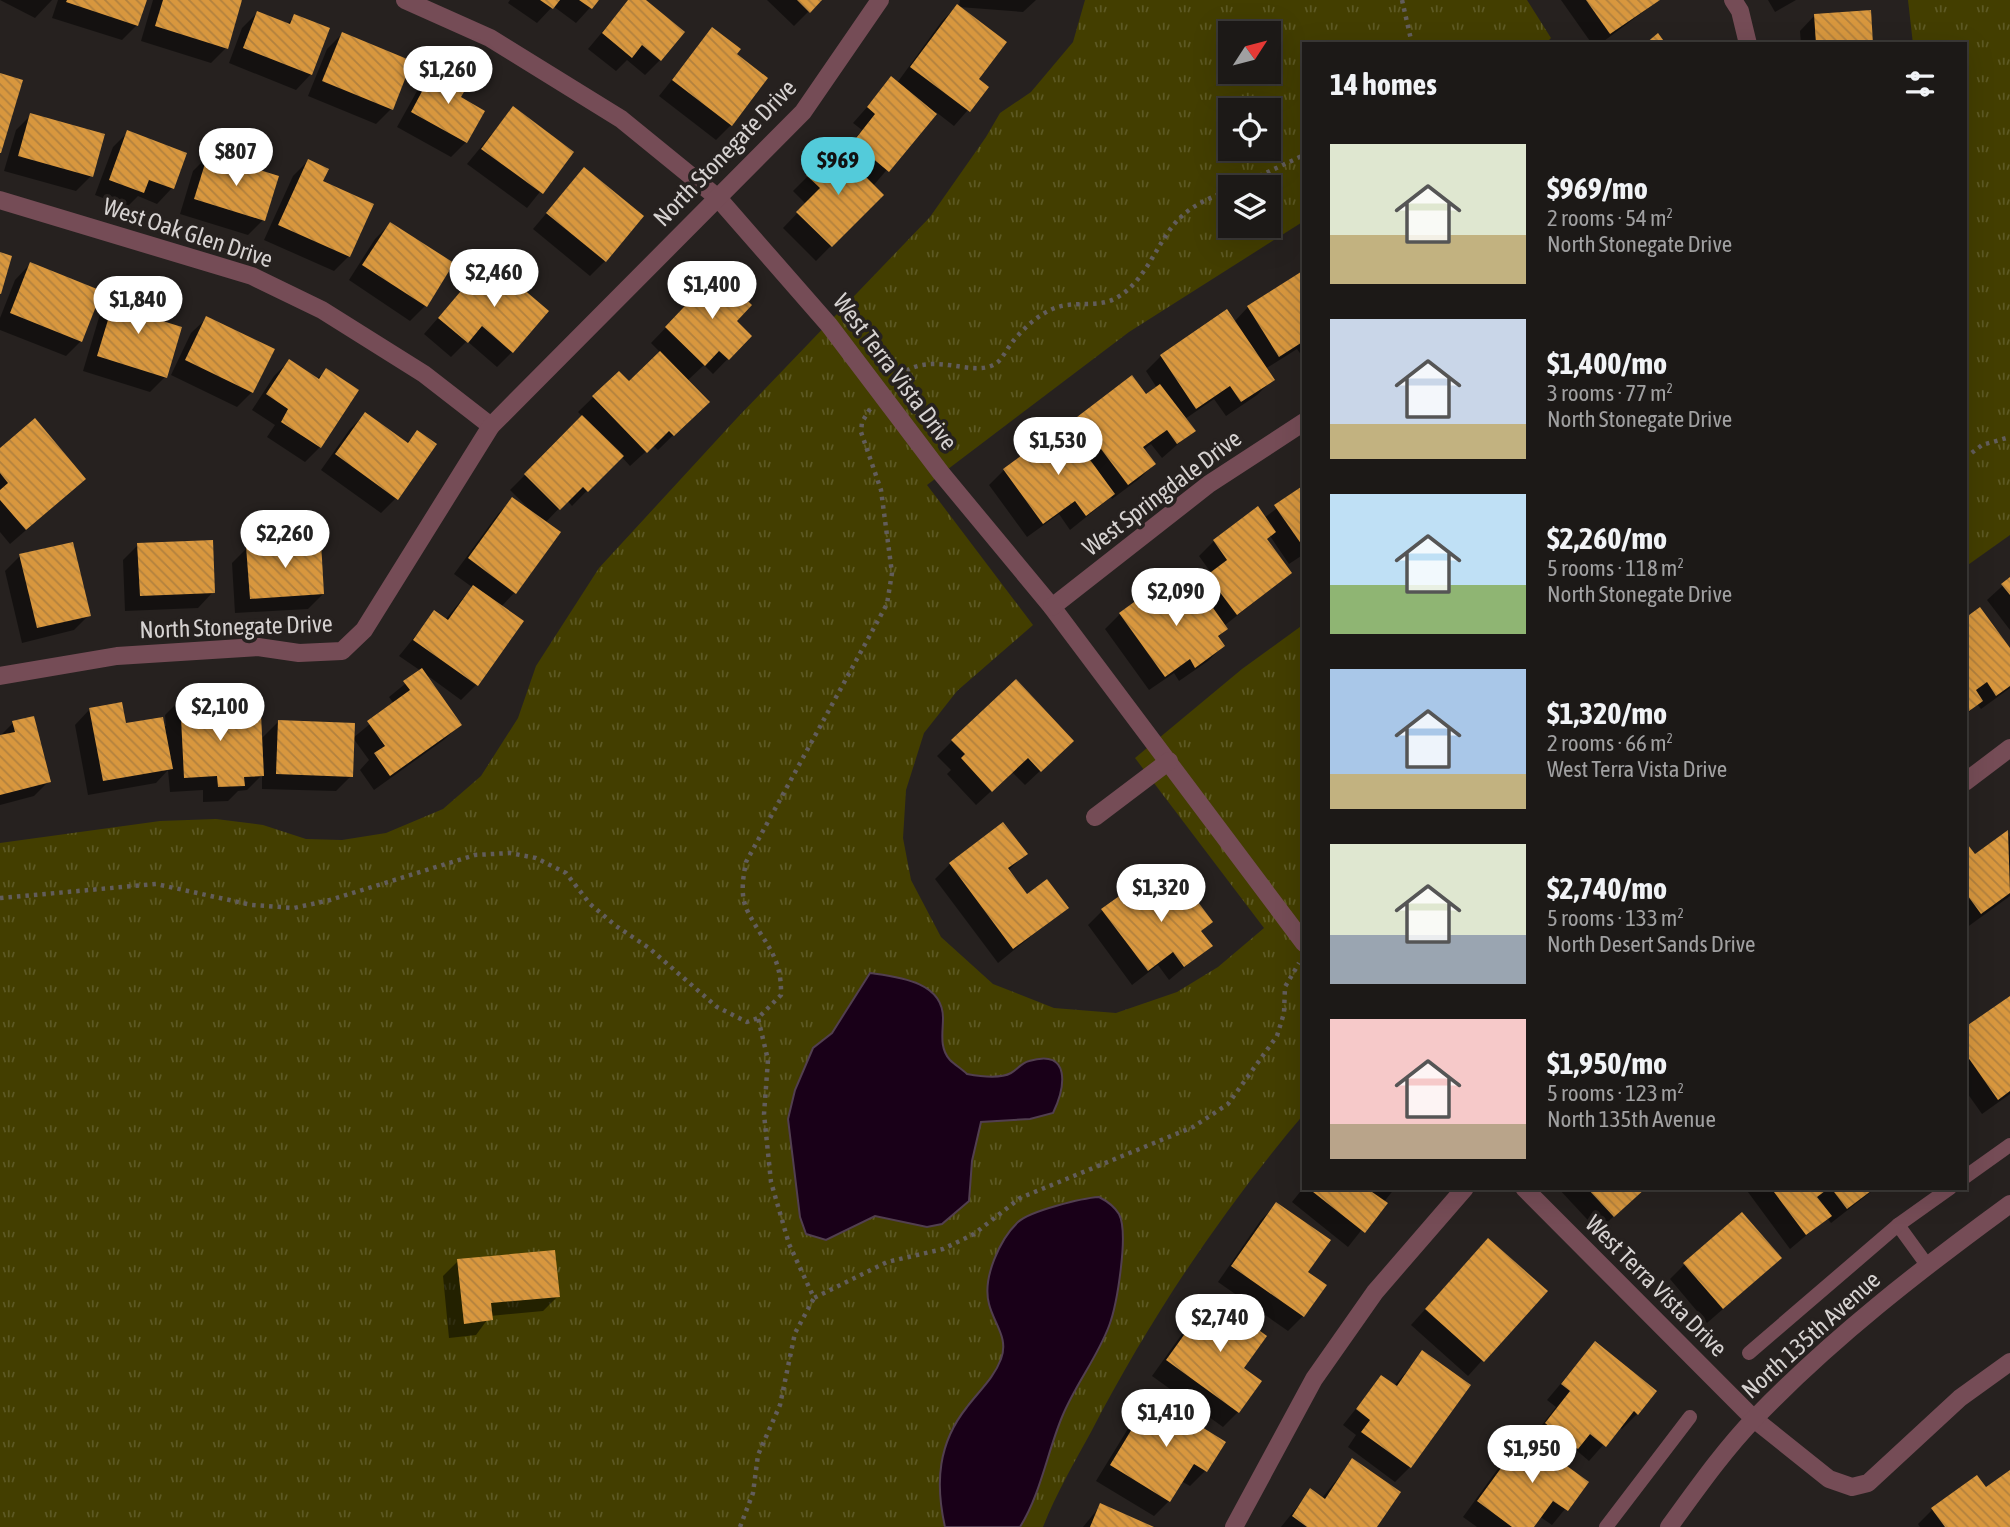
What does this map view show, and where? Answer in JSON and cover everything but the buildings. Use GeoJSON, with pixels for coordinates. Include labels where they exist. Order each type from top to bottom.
{"type":"FeatureCollection","features":[{"type":"Feature","properties":{"kind":"street","name":"West Terra Vista Drive"},"geometry":{"type":"LineString","coordinates":[[405,0],[489,38],[621,119],[718,198],[829,325],[940,473],[1052,607],[1302,940]]}},
{"type":"Feature","properties":{"kind":"street","name":"North Stonegate Drive"},"geometry":{"type":"LineString","coordinates":[[0,676],[117,656],[258,647],[299,653],[342,651],[364,630],[491,426],[803,112],[880,0]]}},
{"type":"Feature","properties":{"kind":"street"},"geometry":{"type":"LineString","coordinates":[[1733,0],[1740,11],[1748,42]]}},
{"type":"Feature","properties":{"kind":"street","name":"West Oak Glen Drive"},"geometry":{"type":"LineString","coordinates":[[0,200],[252,276],[322,310],[424,374],[491,426]]}},
{"type":"Feature","properties":{"kind":"street","name":"West Springdale Drive"},"geometry":{"type":"LineString","coordinates":[[1052,607],[1209,484],[1302,423]]}},
{"type":"Feature","properties":{"kind":"street"},"geometry":{"type":"LineString","coordinates":[[1967,780],[2010,748]]}},
{"type":"Feature","properties":{"kind":"street"},"geometry":{"type":"LineString","coordinates":[[1094,817],[1168,761]]}},
{"type":"Feature","properties":{"kind":"street"},"geometry":{"type":"LineString","coordinates":[[1234,1527],[1314,1379],[1375,1292],[1463,1190]]}},
{"type":"Feature","properties":{"kind":"street","name":"West Terra Vista Drive"},"geometry":{"type":"LineString","coordinates":[[1526,1190],[1754,1419],[1829,1479],[1852,1487],[1868,1483],[1960,1398],[2010,1362]]}},
{"type":"Feature","properties":{"kind":"street","name":"North 135th Avenue"},"geometry":{"type":"LineString","coordinates":[[1669,1527],[1754,1419],[1815,1359],[1927,1265],[2010,1204]]}},
{"type":"Feature","properties":{"kind":"lane"},"geometry":{"type":"LineString","coordinates":[[1967,1176],[2010,1145]]}},
{"type":"Feature","properties":{"kind":"lane"},"geometry":{"type":"LineString","coordinates":[[1749,1353],[1898,1225],[1947,1190]]}},
{"type":"Feature","properties":{"kind":"lane"},"geometry":{"type":"LineString","coordinates":[[1898,1225],[1927,1265]]}},
{"type":"Feature","properties":{"kind":"lane"},"geometry":{"type":"LineString","coordinates":[[1606,1527],[1690,1417]]}},
{"type":"Feature","properties":{"kind":"path"},"geometry":{"type":"LineString","coordinates":[[1402,0],[1412,42]]}},
{"type":"Feature","properties":{"kind":"path"},"geometry":{"type":"LineString","coordinates":[[1262,175],[1302,156]]}},
{"type":"Feature","properties":{"kind":"path"},"geometry":{"type":"LineString","coordinates":[[0,898],[156,884],[176,886],[252,905],[294,908],[330,900],[475,855],[510,853],[536,858],[566,873],[590,904],[649,948],[717,1007],[747,1022],[758,1018],[781,995],[782,973],[762,932],[747,909],[742,884],[746,862],[887,604],[892,573],[881,490],[861,432],[862,422],[881,393],[904,370],[945,362],[986,368],[998,362],[1031,322],[1056,307],[1099,304],[1118,297],[1155,257],[1175,222],[1201,201],[1218,195]]}},
{"type":"Feature","properties":{"kind":"path"},"geometry":{"type":"LineString","coordinates":[[1967,456],[1982,445],[2010,437]]}},
{"type":"Feature","properties":{"kind":"path"},"geometry":{"type":"LineString","coordinates":[[740,1527],[753,1493],[758,1455],[780,1405],[795,1334],[814,1298],[887,1262],[943,1249],[974,1234],[1020,1198],[1193,1127],[1227,1104],[1277,1036],[1284,1013],[1285,986],[1292,971],[1302,960]]}},
{"type":"Feature","properties":{"kind":"path"},"geometry":{"type":"LineString","coordinates":[[758,1018],[768,1060],[764,1114],[771,1182],[789,1244],[814,1298]]}},
{"type":"Feature","properties":{"kind":"green space"},"geometry":{"type":"Polygon","coordinates":[[[1085,0],[1527,0],[1551,38],[1547,42],[1302,42],[1302,222],[1281,236],[1281,175],[1218,175],[1218,238],[1277,238],[1129,332],[927,485],[1033,625],[957,691],[924,733],[906,790],[903,838],[911,880],[941,937],[993,984],[1054,1008],[1116,1013],[1177,992],[1218,967],[1264,928],[1135,758],[1242,669],[1302,625],[1302,1116],[1244,1189],[1162,1307],[1114,1390],[1043,1527],[0,1527],[0,843],[160,821],[216,819],[263,825],[306,839],[342,840],[386,833],[443,809],[481,776],[518,718],[536,666],[599,568],[737,418],[930,217],[1000,113],[1031,92],[1073,42],[1085,0]]]}},
{"type":"Feature","properties":{"kind":"green space"},"geometry":{"type":"Polygon","coordinates":[[[1908,0],[2010,0],[2010,535],[1967,566],[1967,42],[1913,42],[1908,0]]]}},
{"type":"Feature","properties":{"kind":"shaded area"},"geometry":{"type":"Polygon","coordinates":[[[870,973],[917,983],[935,996],[941,1006],[943,1018],[944,1050],[950,1060],[967,1074],[1001,1076],[1011,1073],[1024,1063],[1043,1058],[1053,1060],[1059,1065],[1062,1082],[1053,1113],[1030,1119],[981,1122],[972,1161],[969,1201],[942,1224],[927,1227],[875,1216],[826,1240],[806,1234],[800,1217],[788,1119],[795,1090],[813,1048],[832,1033],[870,973]]]}},
{"type":"Feature","properties":{"kind":"shaded area"},"geometry":{"type":"Polygon","coordinates":[[[1099,1197],[1115,1209],[1122,1223],[1121,1269],[1115,1302],[1104,1338],[1062,1417],[1039,1487],[1027,1514],[1020,1527],[945,1527],[940,1479],[945,1449],[957,1421],[994,1372],[1003,1351],[1002,1338],[987,1294],[990,1271],[999,1249],[1011,1229],[1024,1218],[1057,1206],[1099,1197]]]}}]}
